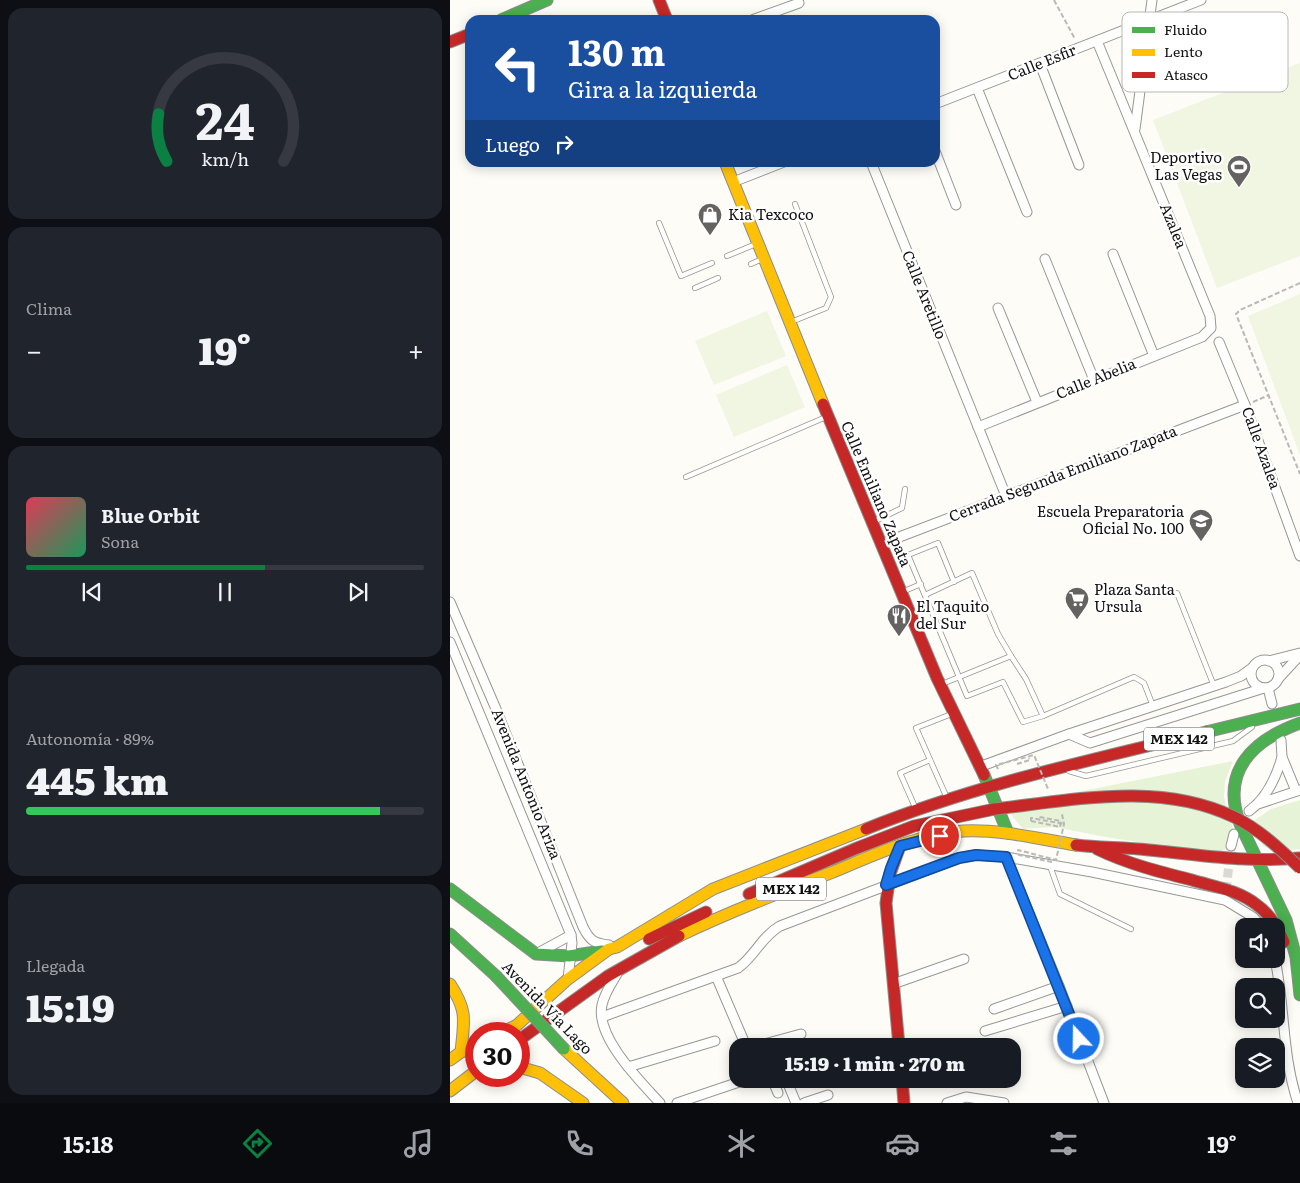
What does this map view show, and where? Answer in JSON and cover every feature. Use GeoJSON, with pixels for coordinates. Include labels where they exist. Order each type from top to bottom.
{"type":"FeatureCollection","features":[{"type":"Feature","properties":{"kind":"main road"},"geometry":{"type":"LineString","coordinates":[[512,15],[547,0]]}},
{"type":"Feature","properties":{"kind":"main road"},"geometry":{"type":"LineString","coordinates":[[659,0],[665,15]]}},
{"type":"Feature","properties":{"kind":"main road"},"geometry":{"type":"LineString","coordinates":[[450,42],[465,36]]}},
{"type":"Feature","properties":{"kind":"main road","name":"Calle Emiliano Zapata"},"geometry":{"type":"LineString","coordinates":[[727,167],[828,417],[940,685],[955,712],[979,767],[990,787],[1008,833]]}},
{"type":"Feature","properties":{"kind":"main road","name":"MEX 142"},"geometry":{"type":"LineString","coordinates":[[520,1022],[568,980],[616,955],[713,889],[893,818],[990,787],[1057,768],[1300,709]]}},
{"type":"Feature","properties":{"kind":"main road"},"geometry":{"type":"LineString","coordinates":[[1300,723],[1282,729],[1265,738],[1254,747],[1245,758],[1238,773],[1235,786],[1236,811],[1240,824],[1258,859],[1290,932],[1297,960],[1300,995]]}},
{"type":"Feature","properties":{"kind":"main road"},"geometry":{"type":"LineString","coordinates":[[521,1022],[616,955],[679,924],[857,848],[914,826],[944,819],[995,809],[1110,797],[1159,796],[1210,806],[1233,816],[1298,861]]}},
{"type":"Feature","properties":{"kind":"main road","name":"MEX 142"},"geometry":{"type":"LineString","coordinates":[[530,1032],[575,998],[616,955],[668,942],[720,917],[900,846],[955,833],[976,831],[1008,833],[1092,847],[1131,848],[1220,859],[1298,861]]}},
{"type":"Feature","properties":{"kind":"main road"},"geometry":{"type":"LineString","coordinates":[[898,1038],[886,885],[900,846]]}},
{"type":"Feature","properties":{"kind":"main road"},"geometry":{"type":"LineString","coordinates":[[1092,847],[1131,864],[1228,889],[1253,902],[1268,914],[1278,929],[1292,960],[1299,988]]}},
{"type":"Feature","properties":{"kind":"main road"},"geometry":{"type":"LineString","coordinates":[[450,889],[536,954],[570,958],[616,955]]}},
{"type":"Feature","properties":{"kind":"main road","name":"Avenida Vía Lago"},"geometry":{"type":"LineString","coordinates":[[450,934],[496,976],[564,1048],[623,1103]]}},
{"type":"Feature","properties":{"kind":"main road"},"geometry":{"type":"LineString","coordinates":[[450,984],[464,1007],[466,1018],[454,1057]]}},
{"type":"Feature","properties":{"kind":"main road"},"geometry":{"type":"LineString","coordinates":[[454,1057],[465,1051]]}},
{"type":"Feature","properties":{"kind":"main road"},"geometry":{"type":"LineString","coordinates":[[530,1070],[540,1073],[584,1103]]}},
{"type":"Feature","properties":{"kind":"main road"},"geometry":{"type":"LineString","coordinates":[[450,1091],[465,1081]]}},
{"type":"Feature","properties":{"kind":"main road"},"geometry":{"type":"LineString","coordinates":[[903,1088],[904,1103]]}},
{"type":"Feature","properties":{"kind":"street","name":"Calle Esfir"},"geometry":{"type":"LineString","coordinates":[[1171,12],[1201,0]]}},
{"type":"Feature","properties":{"kind":"street"},"geometry":{"type":"LineString","coordinates":[[766,15],[799,3]]}},
{"type":"Feature","properties":{"kind":"street","name":"Calle Esfir"},"geometry":{"type":"LineString","coordinates":[[940,102],[1122,32]]}},
{"type":"Feature","properties":{"kind":"street","name":"Azalea"},"geometry":{"type":"LineString","coordinates":[[1097,42],[1210,316],[1211,328]]}},
{"type":"Feature","properties":{"kind":"street"},"geometry":{"type":"LineString","coordinates":[[1040,64],[1079,165]]}},
{"type":"Feature","properties":{"kind":"street"},"geometry":{"type":"LineString","coordinates":[[977,88],[1027,212]]}},
{"type":"Feature","properties":{"kind":"street"},"geometry":{"type":"LineString","coordinates":[[1134,131],[1139,92]]}},
{"type":"Feature","properties":{"kind":"street"},"geometry":{"type":"LineString","coordinates":[[940,164],[956,205]]}},
{"type":"Feature","properties":{"kind":"street"},"geometry":{"type":"LineString","coordinates":[[733,182],[771,167]]}},
{"type":"Feature","properties":{"kind":"street","name":"Calle Aretillo"},"geometry":{"type":"LineString","coordinates":[[873,167],[1006,496]]}},
{"type":"Feature","properties":{"kind":"street"},"geometry":{"type":"LineString","coordinates":[[1113,254],[1154,356]]}},
{"type":"Feature","properties":{"kind":"street"},"geometry":{"type":"LineString","coordinates":[[1046,259],[1094,380]]}},
{"type":"Feature","properties":{"kind":"street"},"geometry":{"type":"LineString","coordinates":[[998,308],[1037,402]]}},
{"type":"Feature","properties":{"kind":"street","name":"Calle Abelia"},"geometry":{"type":"LineString","coordinates":[[978,427],[1202,337],[1211,328]]}},
{"type":"Feature","properties":{"kind":"street","name":"Calle Azalea"},"geometry":{"type":"LineString","coordinates":[[1219,342],[1245,405],[1300,556]]}},
{"type":"Feature","properties":{"kind":"street","name":"Cerrada Segunda Emiliano Zapata"},"geometry":{"type":"LineString","coordinates":[[881,544],[1245,405]]}},
{"type":"Feature","properties":{"kind":"street","name":"Avenida Antonio Ariza"},"geometry":{"type":"LineString","coordinates":[[450,602],[496,710],[583,927],[596,944],[616,955]]}},
{"type":"Feature","properties":{"kind":"street","name":"Avenida Antonio Ariza"},"geometry":{"type":"LineString","coordinates":[[450,642],[571,935],[572,943],[568,980]]}},
{"type":"Feature","properties":{"kind":"street"},"geometry":{"type":"LineString","coordinates":[[979,767],[1069,734],[1226,682],[1241,676],[1259,661],[1268,661],[1300,654]]}},
{"type":"Feature","properties":{"kind":"street"},"geometry":{"type":"LineString","coordinates":[[1069,734],[1090,744],[1262,687],[1272,686],[1300,654]]}},
{"type":"Feature","properties":{"kind":"street"},"geometry":{"type":"LineString","coordinates":[[1268,661],[1276,666],[1278,679]]}},
{"type":"Feature","properties":{"kind":"street"},"geometry":{"type":"LineString","coordinates":[[1252,668],[1251,677],[1262,687],[1272,704]]}},
{"type":"Feature","properties":{"kind":"street"},"geometry":{"type":"LineString","coordinates":[[1226,682],[1239,681],[1262,687]]}},
{"type":"Feature","properties":{"kind":"street"},"geometry":{"type":"LineString","coordinates":[[1167,702],[1172,717]]}},
{"type":"Feature","properties":{"kind":"street"},"geometry":{"type":"LineString","coordinates":[[481,714],[496,710]]}},
{"type":"Feature","properties":{"kind":"street"},"geometry":{"type":"LineString","coordinates":[[1258,804],[1298,791],[1282,757],[1281,740]]}},
{"type":"Feature","properties":{"kind":"street"},"geometry":{"type":"LineString","coordinates":[[1249,812],[1258,804],[1272,783],[1282,757]]}},
{"type":"Feature","properties":{"kind":"street"},"geometry":{"type":"LineString","coordinates":[[1231,846],[1234,834]]}},
{"type":"Feature","properties":{"kind":"street"},"geometry":{"type":"LineString","coordinates":[[602,1017],[738,968],[747,961],[762,940],[780,926],[959,858],[976,855],[1006,857],[1050,864],[1226,896],[1254,918]]}},
{"type":"Feature","properties":{"kind":"street"},"geometry":{"type":"LineString","coordinates":[[1006,857],[1067,1006],[1104,1103]]}},
{"type":"Feature","properties":{"kind":"street"},"geometry":{"type":"LineString","coordinates":[[536,954],[571,935]]}},
{"type":"Feature","properties":{"kind":"street"},"geometry":{"type":"LineString","coordinates":[[616,955],[608,990],[602,1006],[602,1017],[606,1032],[628,1068],[660,1103]]}},
{"type":"Feature","properties":{"kind":"street"},"geometry":{"type":"LineString","coordinates":[[893,984],[964,959]]}},
{"type":"Feature","properties":{"kind":"street"},"geometry":{"type":"LineString","coordinates":[[1276,968],[1285,1045],[1298,1103]]}},
{"type":"Feature","properties":{"kind":"street"},"geometry":{"type":"LineString","coordinates":[[716,976],[743,1038]]}},
{"type":"Feature","properties":{"kind":"street"},"geometry":{"type":"LineString","coordinates":[[994,1009],[1059,986]]}},
{"type":"Feature","properties":{"kind":"street"},"geometry":{"type":"LineString","coordinates":[[984,1031],[1067,1006]]}},
{"type":"Feature","properties":{"kind":"street"},"geometry":{"type":"LineString","coordinates":[[786,1038],[801,1034]]}},
{"type":"Feature","properties":{"kind":"street"},"geometry":{"type":"LineString","coordinates":[[628,1068],[715,1042]]}},
{"type":"Feature","properties":{"kind":"street"},"geometry":{"type":"LineString","coordinates":[[677,1103],[729,1085]]}},
{"type":"Feature","properties":{"kind":"street"},"geometry":{"type":"LineString","coordinates":[[776,1088],[778,1094]]}},
{"type":"Feature","properties":{"kind":"street"},"geometry":{"type":"LineString","coordinates":[[790,1088],[796,1103]]}},
{"type":"Feature","properties":{"kind":"street"},"geometry":{"type":"LineString","coordinates":[[804,1103],[828,1095]]}},
{"type":"Feature","properties":{"kind":"street"},"geometry":{"type":"LineString","coordinates":[[948,1103],[966,1097],[1004,1103]]}},
{"type":"Feature","properties":{"kind":"lane"},"geometry":{"type":"LineString","coordinates":[[790,323],[826,308],[831,297],[795,204]]}},
{"type":"Feature","properties":{"kind":"lane"},"geometry":{"type":"LineString","coordinates":[[659,223],[681,276],[712,263]]}},
{"type":"Feature","properties":{"kind":"lane"},"geometry":{"type":"LineString","coordinates":[[727,256],[758,243]]}},
{"type":"Feature","properties":{"kind":"lane"},"geometry":{"type":"LineString","coordinates":[[751,264],[764,258]]}},
{"type":"Feature","properties":{"kind":"lane"},"geometry":{"type":"LineString","coordinates":[[695,288],[718,278]]}},
{"type":"Feature","properties":{"kind":"lane"},"geometry":{"type":"LineString","coordinates":[[686,478],[828,417]]}},
{"type":"Feature","properties":{"kind":"lane"},"geometry":{"type":"LineString","coordinates":[[872,522],[902,508],[905,489]]}},
{"type":"Feature","properties":{"kind":"lane"},"geometry":{"type":"LineString","coordinates":[[954,582],[938,543],[908,555],[967,696],[1003,682],[1023,722],[1043,716],[1134,677],[1144,683],[1153,706]]}},
{"type":"Feature","properties":{"kind":"lane"},"geometry":{"type":"LineString","coordinates":[[925,594],[972,574],[995,628],[1026,680],[1043,716]]}},
{"type":"Feature","properties":{"kind":"lane"},"geometry":{"type":"LineString","coordinates":[[901,592],[921,584]]}},
{"type":"Feature","properties":{"kind":"lane"},"geometry":{"type":"LineString","coordinates":[[1177,593],[1214,686]]}},
{"type":"Feature","properties":{"kind":"lane"},"geometry":{"type":"LineString","coordinates":[[940,685],[1011,656]]}},
{"type":"Feature","properties":{"kind":"lane"},"geometry":{"type":"LineString","coordinates":[[948,800],[916,728],[955,712]]}},
{"type":"Feature","properties":{"kind":"lane"},"geometry":{"type":"LineString","coordinates":[[917,811],[900,772],[930,760]]}},
{"type":"Feature","properties":{"kind":"lane"},"geometry":{"type":"LineString","coordinates":[[1050,864],[1060,894],[1130,929]]}},
{"type":"Feature","properties":{"kind":"path"},"geometry":{"type":"LineString","coordinates":[[1054,0],[1080,48]]}},
{"type":"Feature","properties":{"kind":"path"},"geometry":{"type":"LineString","coordinates":[[1300,283],[1240,310],[1236,314],[1300,474]]}},
{"type":"Feature","properties":{"kind":"path"},"geometry":{"type":"LineString","coordinates":[[1245,405],[1269,395]]}},
{"type":"Feature","properties":{"kind":"path"},"geometry":{"type":"LineString","coordinates":[[1028,815],[1061,822],[1060,826],[1030,821],[1031,818],[1064,824]]}},
{"type":"Feature","properties":{"kind":"green space","name":"Deportivo Las Vegas"},"geometry":{"type":"Polygon","coordinates":[[[1300,63],[1300,256],[1217,288],[1153,120],[1225,92],[1288,92],[1288,68],[1300,63]]]}},
{"type":"Feature","properties":{"kind":"green space"},"geometry":{"type":"Polygon","coordinates":[[[1300,294],[1300,455],[1248,316],[1300,294]]]}},
{"type":"Feature","properties":{"kind":"green space"},"geometry":{"type":"Polygon","coordinates":[[[767,311],[786,356],[714,385],[695,341],[767,311]]]}},
{"type":"Feature","properties":{"kind":"green space"},"geometry":{"type":"Polygon","coordinates":[[[787,365],[805,407],[734,437],[716,395],[787,365]]]}},
{"type":"Feature","properties":{"kind":"green space"},"geometry":{"type":"Polygon","coordinates":[[[1233,761],[1225,782],[1224,797],[1238,846],[1214,853],[1111,838],[1054,827],[1023,829],[1007,806],[1233,761]]]}},
{"type":"Feature","properties":{"kind":"green space"},"geometry":{"type":"Polygon","coordinates":[[[1300,800],[1300,849],[1275,851],[1263,846],[1252,822],[1271,809],[1300,800]]]}},
{"type":"Feature","properties":{"kind":"tunnel"},"geometry":{"type":"LineString","coordinates":[[1226,891],[1231,846]]}},
{"type":"Feature","properties":{"kind":"traffic: fast"},"geometry":{"type":"LineString","coordinates":[[512,15],[547,0]]}},
{"type":"Feature","properties":{"kind":"traffic: fast"},"geometry":{"type":"LineString","coordinates":[[1206,732],[1300,709]]}},
{"type":"Feature","properties":{"kind":"traffic: fast"},"geometry":{"type":"LineString","coordinates":[[1300,723],[1268,738],[1255,748],[1245,760],[1238,773],[1234,788],[1235,805],[1240,824],[1286,920],[1296,957],[1300,995]]}},
{"type":"Feature","properties":{"kind":"traffic: fast"},"geometry":{"type":"LineString","coordinates":[[984,775],[1008,833]]}},
{"type":"Feature","properties":{"kind":"traffic: fast"},"geometry":{"type":"LineString","coordinates":[[450,889],[536,954],[569,956],[602,951]]}},
{"type":"Feature","properties":{"kind":"traffic: fast"},"geometry":{"type":"LineString","coordinates":[[450,934],[496,976]]}},
{"type":"Feature","properties":{"kind":"traffic: fast"},"geometry":{"type":"LineString","coordinates":[[496,976],[564,1049]]}},
{"type":"Feature","properties":{"kind":"traffic: slow"},"geometry":{"type":"LineString","coordinates":[[727,167],[823,404]]}},
{"type":"Feature","properties":{"kind":"traffic: slow"},"geometry":{"type":"LineString","coordinates":[[520,1022],[568,979],[609,949],[617,947],[713,889],[866,829]]}},
{"type":"Feature","properties":{"kind":"traffic: slow"},"geometry":{"type":"LineString","coordinates":[[679,936],[736,910],[880,852],[929,836],[977,831],[1020,835],[1076,845]]}},
{"type":"Feature","properties":{"kind":"traffic: slow"},"geometry":{"type":"LineString","coordinates":[[450,984],[462,1009],[463,1032],[461,1052]]}},
{"type":"Feature","properties":{"kind":"traffic: slow"},"geometry":{"type":"LineString","coordinates":[[564,1049],[623,1103]]}},
{"type":"Feature","properties":{"kind":"traffic: slow"},"geometry":{"type":"LineString","coordinates":[[450,1060],[465,1050]]}},
{"type":"Feature","properties":{"kind":"traffic: slow"},"geometry":{"type":"LineString","coordinates":[[530,1070],[540,1073],[583,1103]]}},
{"type":"Feature","properties":{"kind":"traffic: slow"},"geometry":{"type":"LineString","coordinates":[[450,1091],[465,1079]]}},
{"type":"Feature","properties":{"kind":"traffic: jam"},"geometry":{"type":"LineString","coordinates":[[659,0],[665,15]]}},
{"type":"Feature","properties":{"kind":"traffic: jam"},"geometry":{"type":"LineString","coordinates":[[450,42],[465,36]]}},
{"type":"Feature","properties":{"kind":"traffic: jam"},"geometry":{"type":"LineString","coordinates":[[823,404],[937,678],[984,775]]}},
{"type":"Feature","properties":{"kind":"traffic: jam"},"geometry":{"type":"LineString","coordinates":[[866,829],[907,813],[991,786],[1206,732]]}},
{"type":"Feature","properties":{"kind":"traffic: jam"},"geometry":{"type":"LineString","coordinates":[[995,809],[1055,801],[1116,796],[1176,799],[1206,806],[1234,817],[1252,827],[1300,868]]}},
{"type":"Feature","properties":{"kind":"traffic: jam"},"geometry":{"type":"LineString","coordinates":[[749,894],[914,826],[995,809]]}},
{"type":"Feature","properties":{"kind":"traffic: jam"},"geometry":{"type":"LineString","coordinates":[[1076,845],[1242,859],[1299,858]]}},
{"type":"Feature","properties":{"kind":"traffic: jam"},"geometry":{"type":"LineString","coordinates":[[898,1038],[886,903],[890,874],[900,846]]}},
{"type":"Feature","properties":{"kind":"traffic: jam"},"geometry":{"type":"LineString","coordinates":[[1097,849],[1144,867],[1234,892],[1250,900],[1271,918]]}},
{"type":"Feature","properties":{"kind":"traffic: jam"},"geometry":{"type":"LineString","coordinates":[[649,939],[706,912]]}},
{"type":"Feature","properties":{"kind":"traffic: jam"},"geometry":{"type":"LineString","coordinates":[[530,1032],[608,976],[679,936]]}},
{"type":"Feature","properties":{"kind":"traffic: jam"},"geometry":{"type":"LineString","coordinates":[[903,1088],[904,1103]]}},
{"type":"Feature","properties":{"kind":"place","name":"Deportivo Las Vegas"},"geometry":{"type":"Point","coordinates":[1239,188]}},
{"type":"Feature","properties":{"kind":"place","name":"Kia Texcoco"},"geometry":{"type":"Point","coordinates":[710,236]}},
{"type":"Feature","properties":{"kind":"place","name":"Escuela Preparatoria Oficial No. 100"},"geometry":{"type":"Point","coordinates":[1201,542]}},
{"type":"Feature","properties":{"kind":"place","name":"Plaza Santa Ursula"},"geometry":{"type":"Point","coordinates":[1077,620]}},
{"type":"Feature","properties":{"kind":"place","name":"El Taquito del Sur"},"geometry":{"type":"Point","coordinates":[899,637]}},
{"type":"Feature","properties":{"kind":"route"},"geometry":{"type":"LineString","coordinates":[[940,836],[900,846],[886,885],[959,858],[976,855],[1006,857],[1079,1039]]}}]}
